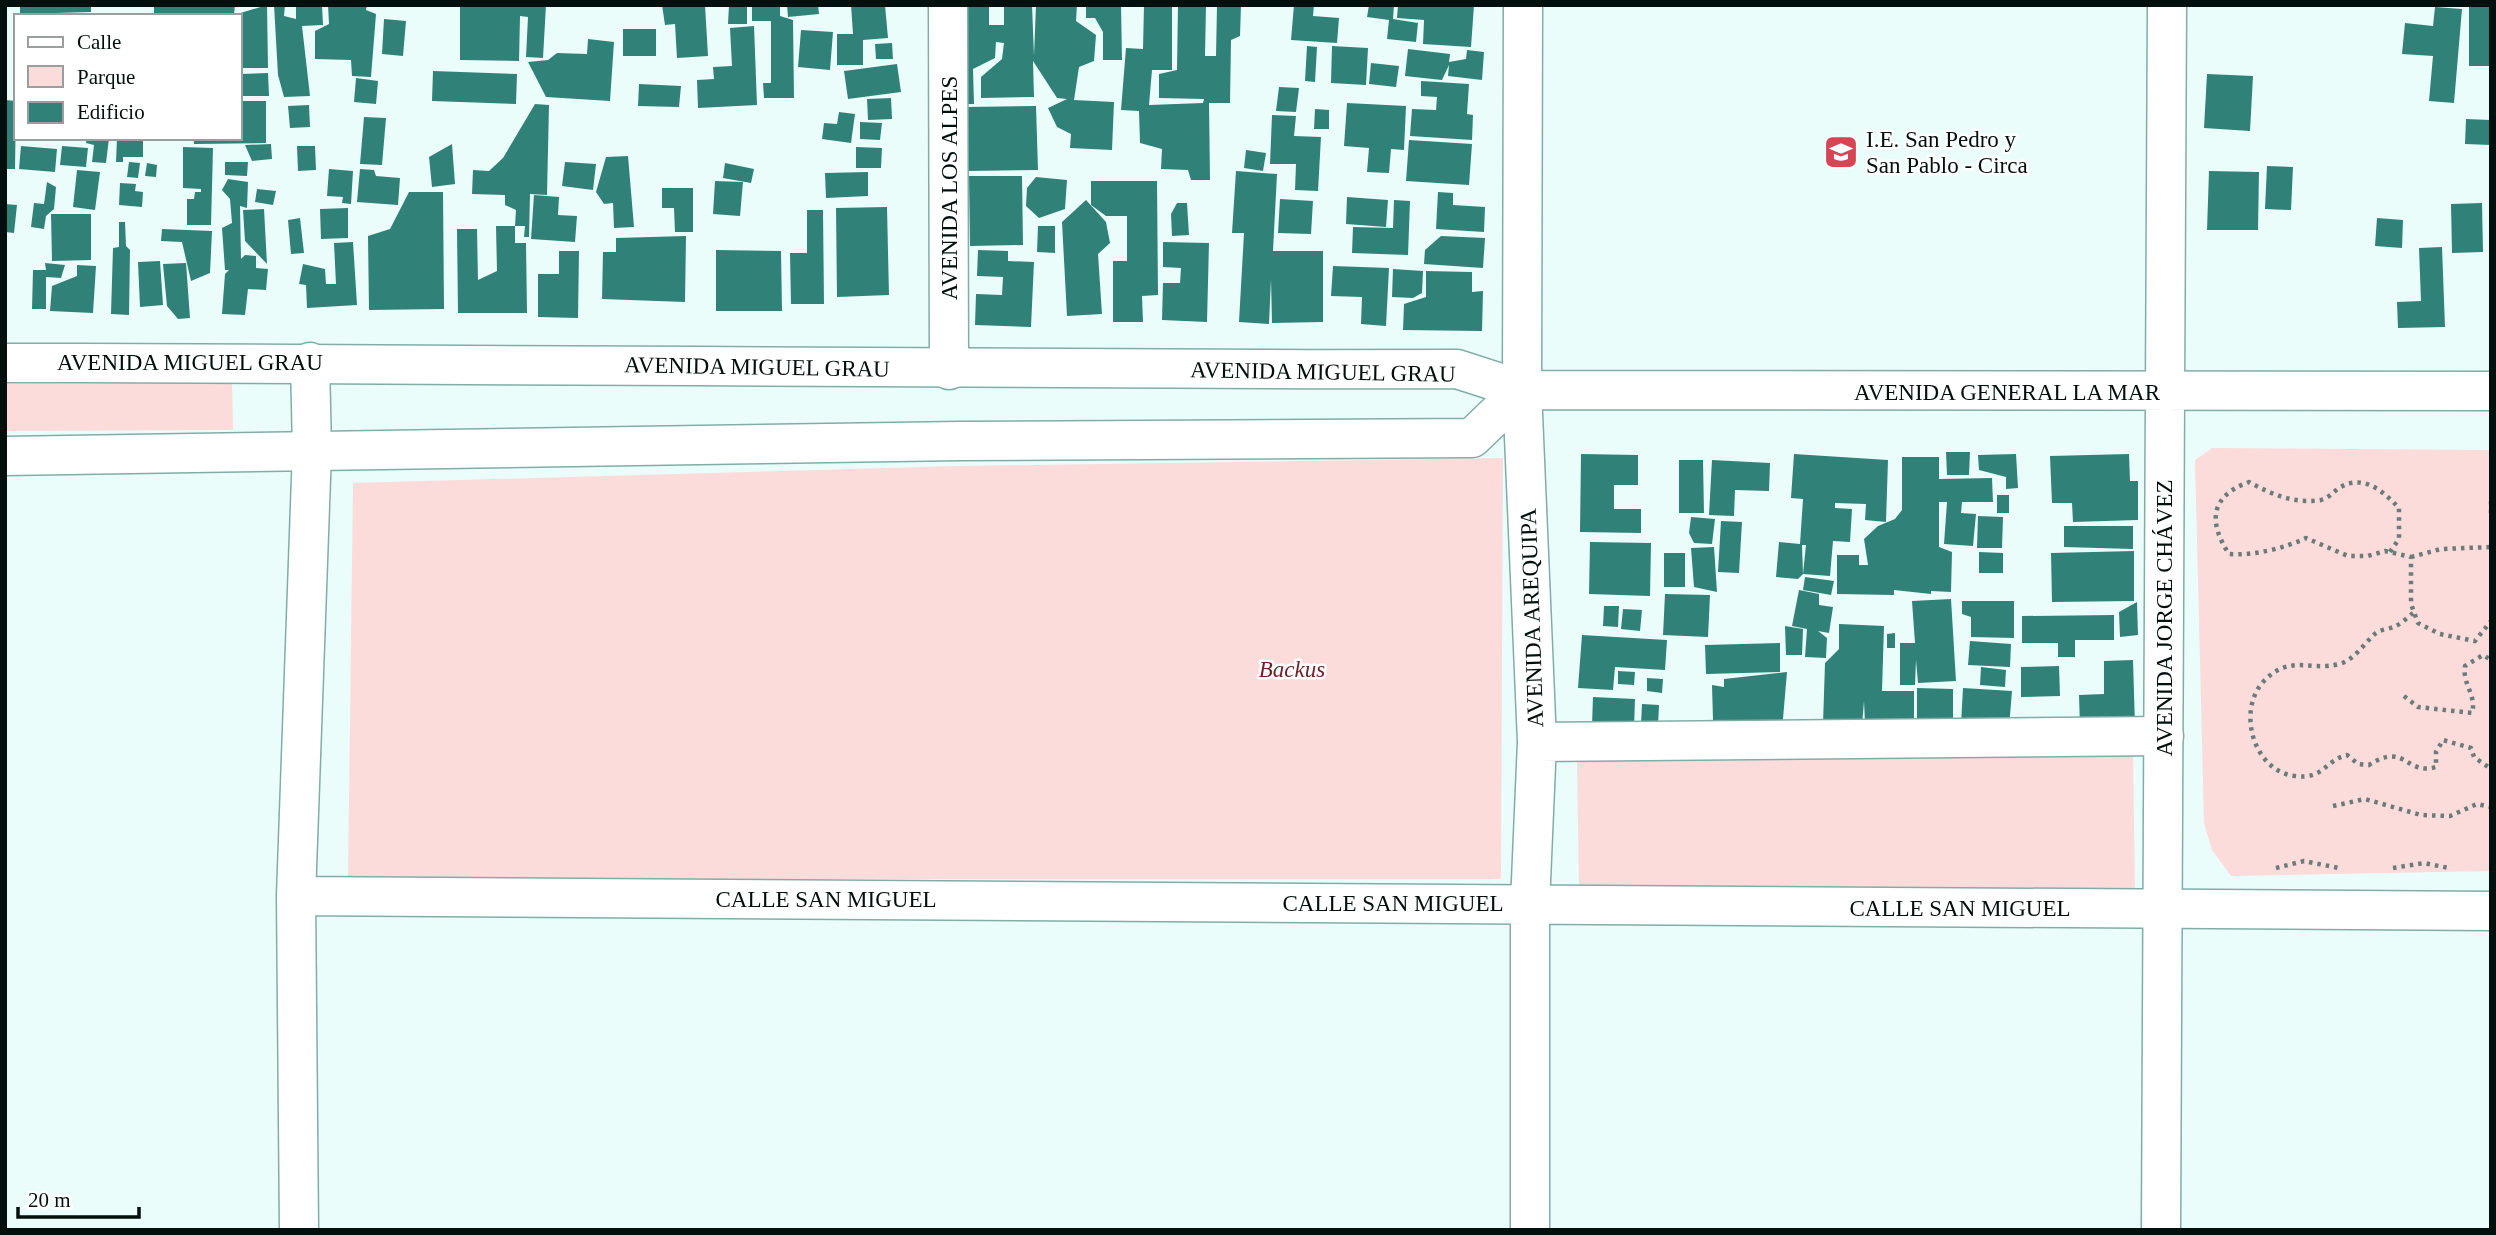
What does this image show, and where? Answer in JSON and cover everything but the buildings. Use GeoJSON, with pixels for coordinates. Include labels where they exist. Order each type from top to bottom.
{"type":"FeatureCollection","features":[{"type":"Feature","properties":{"kind":"street","name":"AVENIDA LOS ALPES"},"geometry":{"type":"LineString","coordinates":[[948,5],[949,370]]}},
{"type":"Feature","properties":{"kind":"street","name":"AVENIDA AREQUIPA"},"geometry":{"type":"LineString","coordinates":[[1523,5],[1522,390],[1537,742],[1530,904],[1530,1230]]}},
{"type":"Feature","properties":{"kind":"street","name":"AVENIDA JORGE CHÁVEZ"},"geometry":{"type":"LineString","coordinates":[[2161,1230],[2167,5]]}},
{"type":"Feature","properties":{"kind":"street","name":"AVENIDA MIGUEL GRAU"},"geometry":{"type":"LineString","coordinates":[[5,363],[310,362],[949,370],[1457,369],[1522,390]]}},
{"type":"Feature","properties":{"kind":"street"},"geometry":{"type":"LineString","coordinates":[[299,1230],[296,896],[312,450],[310,362]]}},
{"type":"Feature","properties":{"kind":"street","name":"AVENIDA GENERAL LA MAR"},"geometry":{"type":"LineString","coordinates":[[1522,390],[2491,391]]}},
{"type":"Feature","properties":{"kind":"street"},"geometry":{"type":"LineString","coordinates":[[5,456],[960,441],[1472,438],[1522,390]]}},
{"type":"Feature","properties":{"kind":"street"},"geometry":{"type":"LineString","coordinates":[[1537,742],[2164,736]]}},
{"type":"Feature","properties":{"kind":"street","name":"CALLE SAN MIGUEL"},"geometry":{"type":"LineString","coordinates":[[296,896],[2491,911]]}},
{"type":"Feature","properties":{"kind":"path"},"geometry":{"type":"LineString","coordinates":[[2390,552],[2399,539],[2399,508],[2376,486],[2359,482],[2340,487],[2324,500],[2293,500],[2280,498],[2249,482],[2220,498],[2215,522],[2217,535],[2229,554],[2242,555],[2285,546],[2306,538],[2348,556],[2390,552],[2412,557],[2441,549],[2491,547]]}},
{"type":"Feature","properties":{"kind":"path"},"geometry":{"type":"LineString","coordinates":[[2491,501],[2491,515]]}},
{"type":"Feature","properties":{"kind":"path"},"geometry":{"type":"LineString","coordinates":[[2412,557],[2413,613],[2418,623],[2459,640],[2475,641],[2491,621]]}},
{"type":"Feature","properties":{"kind":"path"},"geometry":{"type":"LineString","coordinates":[[2413,613],[2398,625],[2377,632],[2359,652],[2340,664],[2294,663],[2262,683],[2249,712],[2256,748],[2282,772],[2301,776],[2317,775],[2338,757],[2347,755],[2358,764],[2369,765],[2380,758],[2395,756],[2407,759],[2415,768],[2423,771],[2436,767],[2436,752],[2443,740],[2471,748],[2474,757],[2491,769]]}},
{"type":"Feature","properties":{"kind":"path"},"geometry":{"type":"LineString","coordinates":[[2404,696],[2418,707],[2472,713],[2475,702],[2463,675],[2465,666],[2483,655],[2491,660]]}},
{"type":"Feature","properties":{"kind":"path"},"geometry":{"type":"LineString","coordinates":[[2333,806],[2365,799],[2394,805],[2421,816],[2450,816],[2477,804],[2491,807]]}},
{"type":"Feature","properties":{"kind":"green space"},"geometry":{"type":"Polygon","coordinates":[[[232,383],[233,430],[5,431],[5,384],[232,383]]]}},
{"type":"Feature","properties":{"kind":"green space"},"geometry":{"type":"Polygon","coordinates":[[[2212,448],[2491,450],[2491,871],[2231,876],[2212,850],[2204,823],[2195,460],[2212,448]]]}},
{"type":"Feature","properties":{"kind":"green space","name":"Backus"},"geometry":{"type":"Polygon","coordinates":[[[1503,458],[1501,879],[348,879],[353,483],[957,466],[1503,458]]]}},
{"type":"Feature","properties":{"kind":"green space"},"geometry":{"type":"Polygon","coordinates":[[[2133,750],[2135,896],[1579,892],[1577,761],[2133,750]]]}},
{"type":"Feature","properties":{"kind":"place","name":"I.E. San Pedro y San Pablo - Circa"},"geometry":{"type":"Point","coordinates":[1841,152]}}]}
